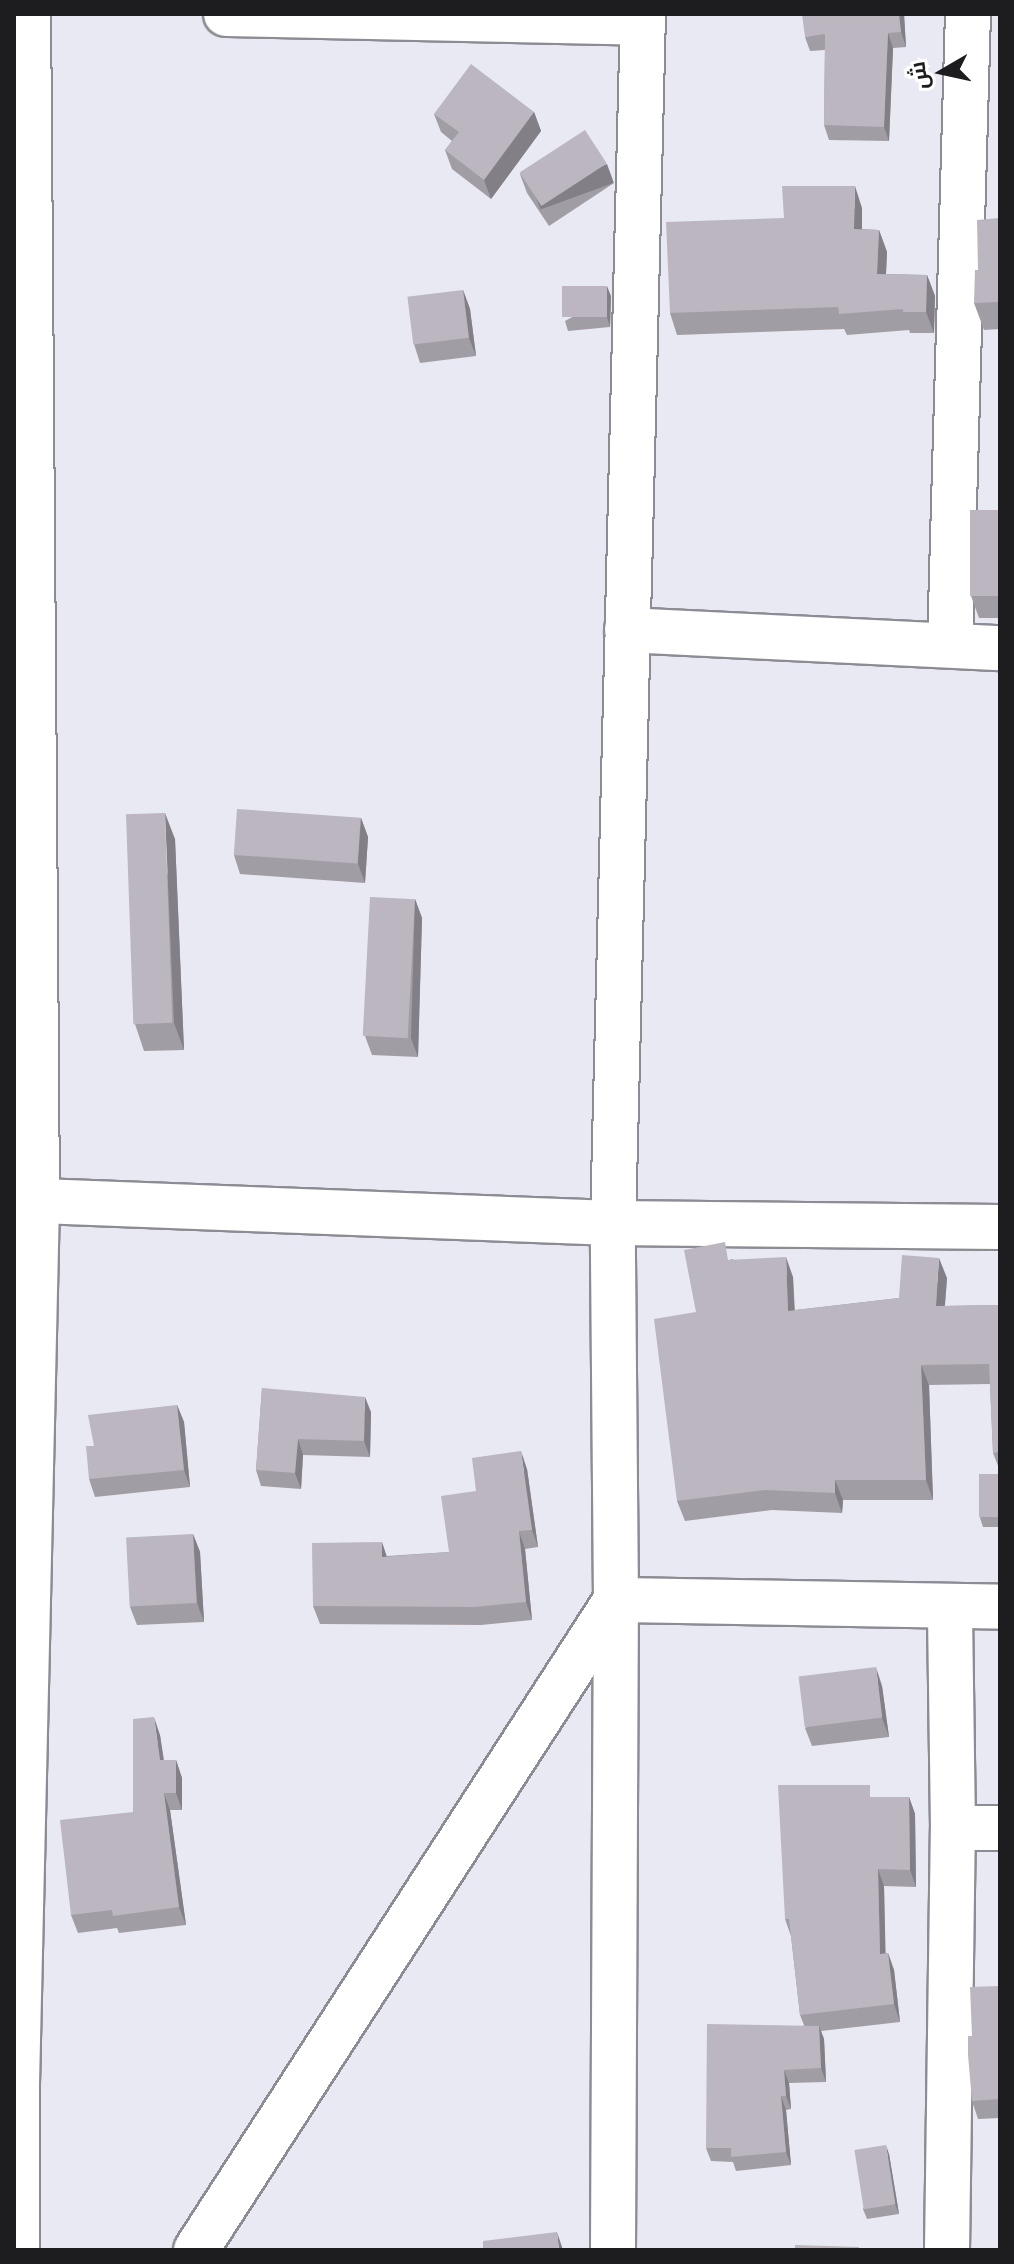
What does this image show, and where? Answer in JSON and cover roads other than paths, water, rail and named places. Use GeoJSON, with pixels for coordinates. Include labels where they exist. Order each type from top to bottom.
{"type":"FeatureCollection","features":[{"type":"Feature","properties":{"kind":"street"},"geometry":{"type":"LineString","coordinates":[[17,2250],[16,2084],[26,1200],[22,384],[28,14]]}},
{"type":"Feature","properties":{"kind":"street"},"geometry":{"type":"LineString","coordinates":[[226,14],[643,18],[613,1223],[616,1600],[613,2250]]}},
{"type":"Feature","properties":{"kind":"street"},"geometry":{"type":"LineString","coordinates":[[950,645],[968,14]]}},
{"type":"Feature","properties":{"kind":"street"},"geometry":{"type":"LineString","coordinates":[[627,630],[1000,648]]}},
{"type":"Feature","properties":{"kind":"street"},"geometry":{"type":"LineString","coordinates":[[26,1200],[613,1223],[1000,1227]]}},
{"type":"Feature","properties":{"kind":"street"},"geometry":{"type":"LineString","coordinates":[[616,1600],[1000,1607]]}},
{"type":"Feature","properties":{"kind":"street"},"geometry":{"type":"LineString","coordinates":[[196,2250],[616,1600]]}},
{"type":"Feature","properties":{"kind":"street"},"geometry":{"type":"LineString","coordinates":[[947,2250],[953,1828],[950,1607]]}},
{"type":"Feature","properties":{"kind":"street"},"geometry":{"type":"LineString","coordinates":[[953,1828],[1000,1828]]}}]}
